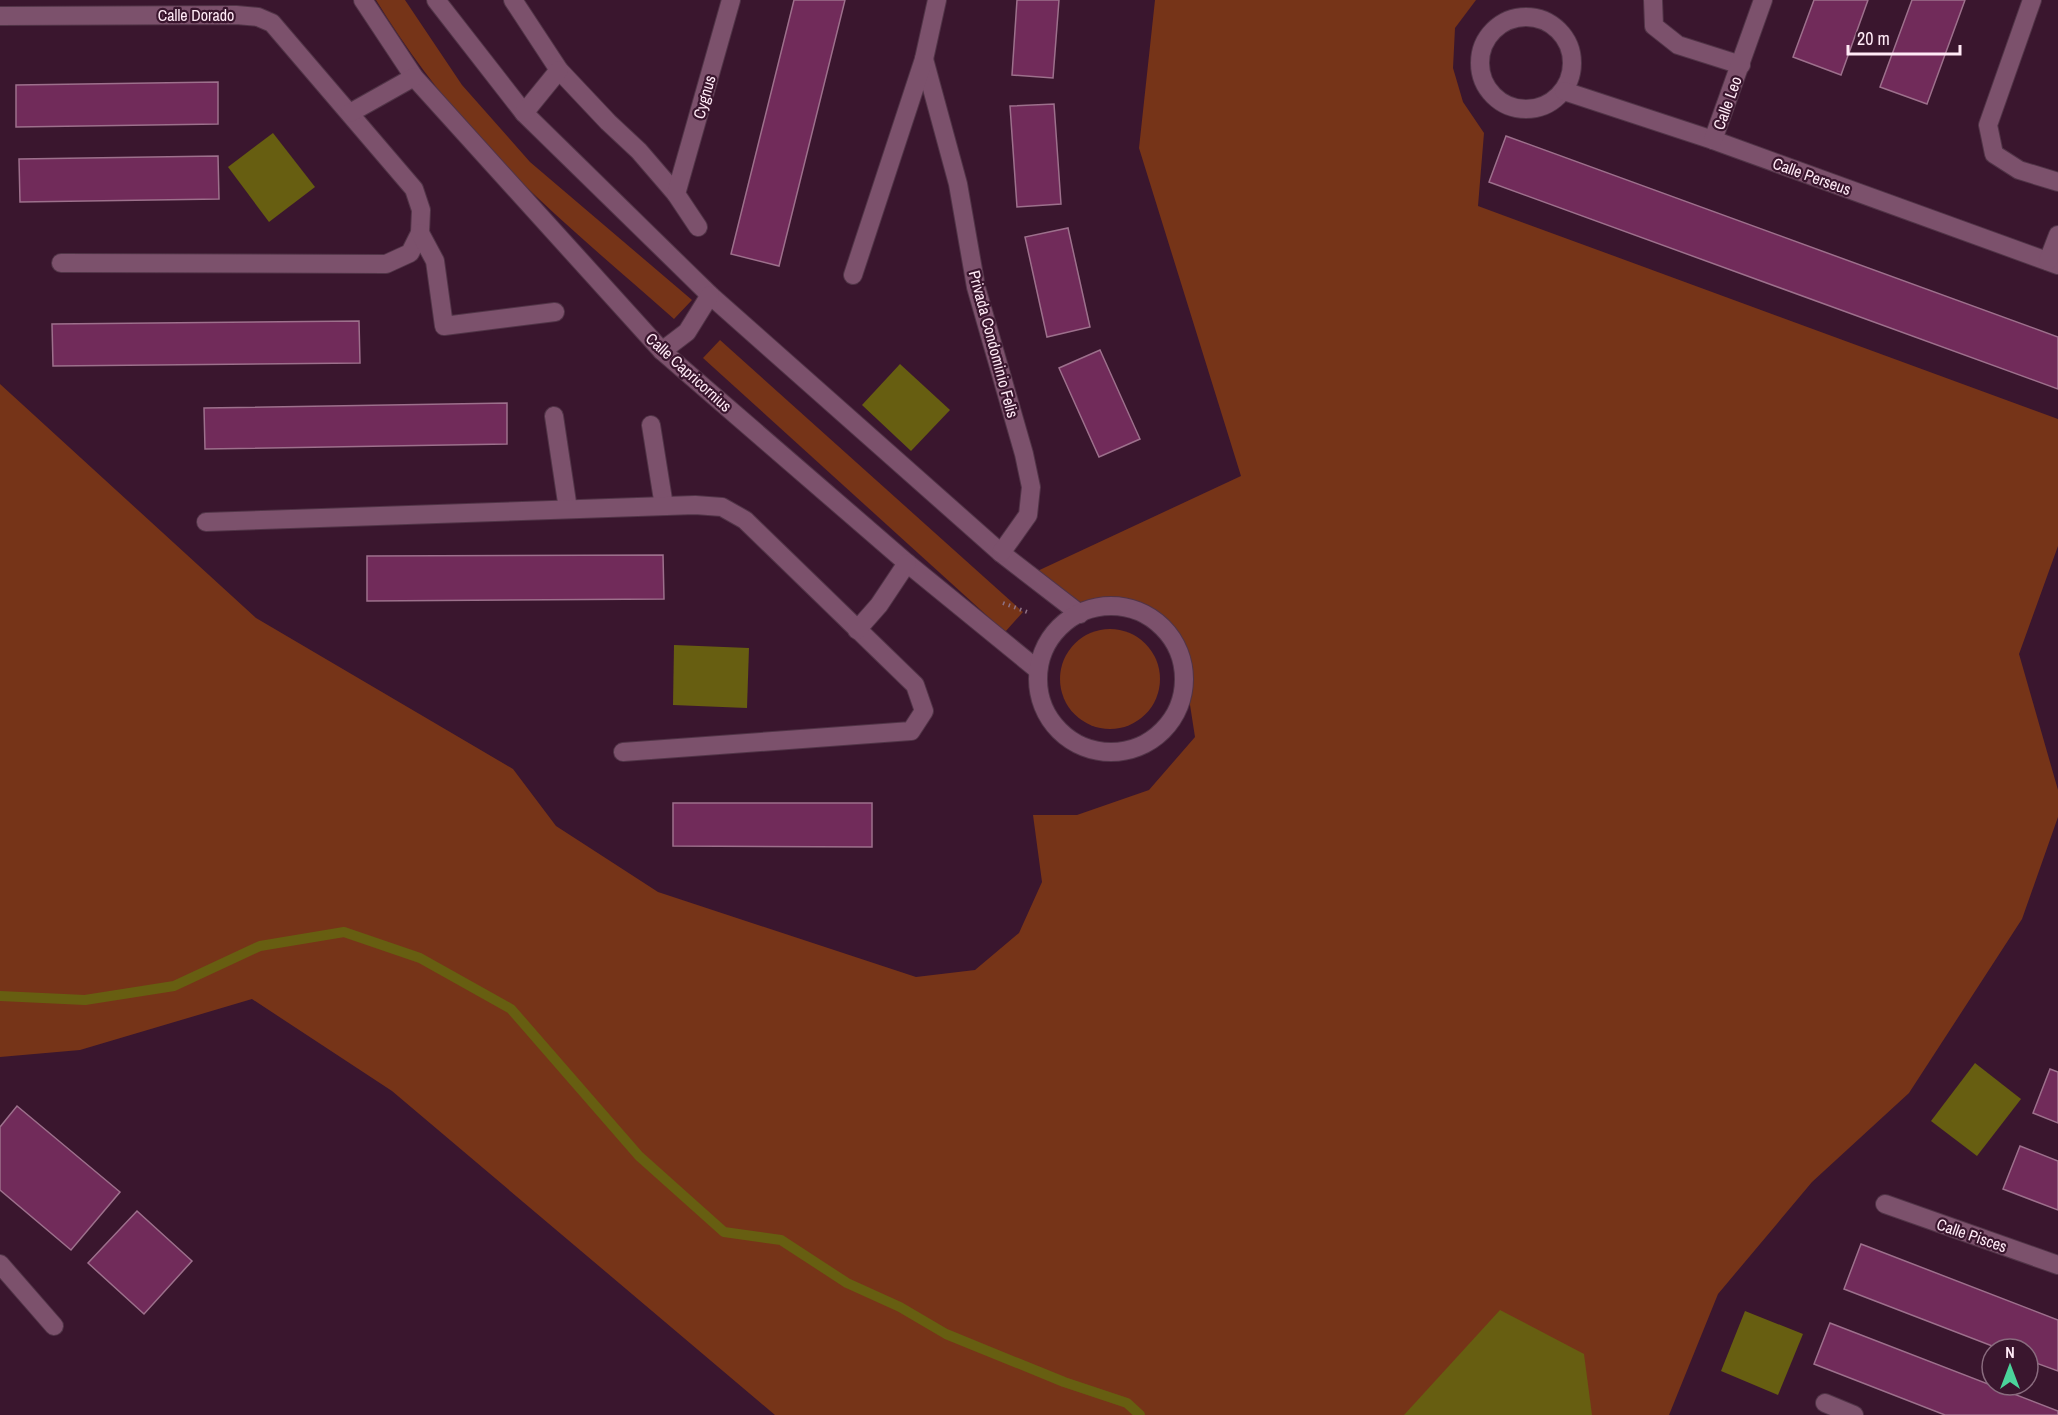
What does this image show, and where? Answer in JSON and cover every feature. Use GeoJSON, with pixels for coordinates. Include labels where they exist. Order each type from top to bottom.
{"type":"FeatureCollection","features":[{"type":"Feature","properties":{"kind":"street","name":"Calle Capricornius"},"geometry":{"type":"LineString","coordinates":[[363,0],[414,77],[662,351],[907,562],[1038,670]]}},
{"type":"Feature","properties":{"kind":"street"},"geometry":{"type":"LineString","coordinates":[[436,0],[524,113],[710,295],[1001,553],[1080,614]]}},
{"type":"Feature","properties":{"kind":"street"},"geometry":{"type":"LineString","coordinates":[[513,0],[559,70],[639,151],[676,194],[698,227]]}},
{"type":"Feature","properties":{"kind":"street","name":"Cygnus"},"geometry":{"type":"LineString","coordinates":[[676,194],[731,0]]}},
{"type":"Feature","properties":{"kind":"street","name":"Privada Condominio Felis"},"geometry":{"type":"LineString","coordinates":[[853,275],[924,58],[937,0]]}},
{"type":"Feature","properties":{"kind":"street","name":"Calle Leo"},"geometry":{"type":"LineString","coordinates":[[1653,0],[1654,26],[1678,45],[1741,65]]}},
{"type":"Feature","properties":{"kind":"street","name":"Calle Leo"},"geometry":{"type":"LineString","coordinates":[[1713,140],[1763,0]]}},
{"type":"Feature","properties":{"kind":"street"},"geometry":{"type":"LineString","coordinates":[[2032,0],[1988,125],[1994,154],[2019,170],[2058,182]]}},
{"type":"Feature","properties":{"kind":"street","name":"Calle Dorado"},"geometry":{"type":"LineString","coordinates":[[0,16],[236,15],[258,17],[272,23],[414,189],[421,210],[420,233],[435,261],[444,326],[555,312]]}},
{"type":"Feature","properties":{"kind":"street"},"geometry":{"type":"LineString","coordinates":[[1523,16],[1539,17],[1552,24],[1564,34],[1571,47],[1573,62],[1571,77],[1564,91],[1553,101],[1539,108],[1523,110],[1507,106],[1494,97],[1484,85],[1479,70],[1479,54],[1485,39],[1495,27],[1509,19],[1523,16]]}},
{"type":"Feature","properties":{"kind":"street","name":"Privada Condominio Felis"},"geometry":{"type":"LineString","coordinates":[[924,58],[958,184],[976,287],[1024,454],[1031,487],[1028,515],[1001,553]]}},
{"type":"Feature","properties":{"kind":"street"},"geometry":{"type":"LineString","coordinates":[[524,113],[559,70]]}},
{"type":"Feature","properties":{"kind":"street"},"geometry":{"type":"LineString","coordinates":[[350,113],[414,77]]}},
{"type":"Feature","properties":{"kind":"street","name":"Calle Perseus"},"geometry":{"type":"LineString","coordinates":[[1564,91],[1713,140],[2053,263]]}},
{"type":"Feature","properties":{"kind":"street"},"geometry":{"type":"LineString","coordinates":[[61,263],[386,264],[410,253],[420,233]]}},
{"type":"Feature","properties":{"kind":"street"},"geometry":{"type":"LineString","coordinates":[[2053,263],[2058,236]]}},
{"type":"Feature","properties":{"kind":"street"},"geometry":{"type":"LineString","coordinates":[[662,351],[687,332],[710,295]]}},
{"type":"Feature","properties":{"kind":"street"},"geometry":{"type":"LineString","coordinates":[[554,416],[568,509]]}},
{"type":"Feature","properties":{"kind":"street"},"geometry":{"type":"LineString","coordinates":[[651,425],[664,506]]}},
{"type":"Feature","properties":{"kind":"street"},"geometry":{"type":"LineString","coordinates":[[206,522],[695,505],[722,507],[746,520],[915,685],[924,711],[911,731],[623,752]]}},
{"type":"Feature","properties":{"kind":"street"},"geometry":{"type":"LineString","coordinates":[[857,630],[879,605],[907,562]]}},
{"type":"Feature","properties":{"kind":"street"},"geometry":{"type":"LineString","coordinates":[[1126,607],[1143,612],[1170,634],[1183,660],[1184,688],[1176,715],[1156,737],[1131,749],[1103,752],[1075,742],[1053,724],[1040,699],[1038,670],[1047,643],[1064,624],[1091,608],[1126,607]]}},
{"type":"Feature","properties":{"kind":"street","name":"Calle Pisces"},"geometry":{"type":"LineString","coordinates":[[1885,1204],[2058,1265]]}},
{"type":"Feature","properties":{"kind":"street"},"geometry":{"type":"LineString","coordinates":[[0,1264],[54,1326]]}},
{"type":"Feature","properties":{"kind":"street"},"geometry":{"type":"LineString","coordinates":[[1825,1403],[1854,1415]]}},
{"type":"Feature","properties":{"kind":"shaded area"},"geometry":{"type":"Polygon","coordinates":[[[376,0],[405,0],[462,85],[530,162],[692,300],[674,319],[574,232],[502,163],[438,89],[376,0]]]}},
{"type":"Feature","properties":{"kind":"shaded area"},"geometry":{"type":"Polygon","coordinates":[[[1155,0],[1476,0],[1455,28],[1453,68],[1463,102],[1484,133],[1478,206],[2058,419],[2058,546],[2019,654],[2058,790],[2058,817],[2022,919],[1909,1093],[1812,1182],[1718,1294],[1669,1415],[775,1415],[392,1091],[252,999],[80,1050],[0,1057],[0,384],[256,618],[513,769],[556,826],[658,892],[916,977],[975,970],[1019,933],[1042,882],[1033,815],[1077,815],[1149,790],[1195,737],[1183,660],[1143,612],[1080,614],[1031,574],[1241,476],[1139,148],[1155,0]]]}},
{"type":"Feature","properties":{"kind":"shaded area"},"geometry":{"type":"Polygon","coordinates":[[[273,133],[315,187],[269,222],[228,167],[273,133]]]}},
{"type":"Feature","properties":{"kind":"shaded area"},"geometry":{"type":"Polygon","coordinates":[[[720,340],[1023,612],[1005,632],[703,358],[720,340]]]}},
{"type":"Feature","properties":{"kind":"shaded area"},"geometry":{"type":"Polygon","coordinates":[[[900,364],[950,410],[911,451],[862,405],[900,364]]]}},
{"type":"Feature","properties":{"kind":"shaded area"},"geometry":{"type":"Polygon","coordinates":[[[1110,629],[1129,633],[1146,643],[1156,660],[1160,679],[1156,698],[1146,715],[1129,725],[1110,729],[1091,725],[1074,715],[1064,698],[1060,679],[1064,660],[1074,643],[1091,633],[1110,629]]]}},
{"type":"Feature","properties":{"kind":"shaded area"},"geometry":{"type":"Polygon","coordinates":[[[674,645],[749,648],[747,708],[673,705],[674,645]]]}},
{"type":"Feature","properties":{"kind":"shaded area"},"geometry":{"type":"Polygon","coordinates":[[[1975,1063],[2021,1099],[1977,1156],[1931,1121],[1975,1063]]]}},
{"type":"Feature","properties":{"kind":"shaded area"},"geometry":{"type":"Polygon","coordinates":[[[1500,1310],[1584,1354],[1592,1415],[1404,1415],[1500,1310]]]}},
{"type":"Feature","properties":{"kind":"shaded area"},"geometry":{"type":"Polygon","coordinates":[[[1745,1311],[1803,1334],[1778,1395],[1721,1371],[1745,1311]]]}},
{"type":"Feature","properties":{"kind":"building"},"geometry":{"type":"Polygon","coordinates":[[[794,0],[845,0],[779,266],[731,254],[794,0]]]}},
{"type":"Feature","properties":{"kind":"building"},"geometry":{"type":"Polygon","coordinates":[[[1017,0],[1059,0],[1053,78],[1012,75],[1017,0]]]}},
{"type":"Feature","properties":{"kind":"building"},"geometry":{"type":"Polygon","coordinates":[[[1814,0],[1868,0],[1841,75],[1793,57],[1814,0]]]}},
{"type":"Feature","properties":{"kind":"building"},"geometry":{"type":"Polygon","coordinates":[[[1912,0],[1965,0],[1927,104],[1880,87],[1912,0]]]}},
{"type":"Feature","properties":{"kind":"building"},"geometry":{"type":"Polygon","coordinates":[[[218,82],[218,124],[16,127],[16,85],[218,82]]]}},
{"type":"Feature","properties":{"kind":"building"},"geometry":{"type":"Polygon","coordinates":[[[1054,104],[1061,204],[1017,207],[1010,106],[1054,104]]]}},
{"type":"Feature","properties":{"kind":"building"},"geometry":{"type":"Polygon","coordinates":[[[1506,136],[2058,337],[2058,389],[1489,182],[1506,136]]]}},
{"type":"Feature","properties":{"kind":"building"},"geometry":{"type":"Polygon","coordinates":[[[218,156],[219,199],[20,202],[19,159],[218,156]]]}},
{"type":"Feature","properties":{"kind":"building"},"geometry":{"type":"Polygon","coordinates":[[[1068,228],[1090,327],[1047,337],[1025,237],[1068,228]]]}},
{"type":"Feature","properties":{"kind":"building"},"geometry":{"type":"Polygon","coordinates":[[[359,321],[360,363],[53,366],[52,324],[359,321]]]}},
{"type":"Feature","properties":{"kind":"building"},"geometry":{"type":"Polygon","coordinates":[[[1100,350],[1140,439],[1099,457],[1059,368],[1100,350]]]}},
{"type":"Feature","properties":{"kind":"building"},"geometry":{"type":"Polygon","coordinates":[[[507,403],[507,444],[205,449],[204,408],[507,403]]]}},
{"type":"Feature","properties":{"kind":"building"},"geometry":{"type":"Polygon","coordinates":[[[663,555],[664,599],[367,601],[367,556],[663,555]]]}},
{"type":"Feature","properties":{"kind":"building"},"geometry":{"type":"Polygon","coordinates":[[[673,803],[872,803],[872,847],[673,846],[673,803]]]}},
{"type":"Feature","properties":{"kind":"building"},"geometry":{"type":"Polygon","coordinates":[[[2050,1069],[2058,1072],[2058,1123],[2033,1113],[2050,1069]]]}},
{"type":"Feature","properties":{"kind":"building"},"geometry":{"type":"Polygon","coordinates":[[[17,1106],[120,1192],[71,1250],[0,1190],[0,1127],[17,1106]]]}},
{"type":"Feature","properties":{"kind":"building"},"geometry":{"type":"Polygon","coordinates":[[[2020,1146],[2058,1161],[2058,1210],[2003,1189],[2020,1146]]]}},
{"type":"Feature","properties":{"kind":"building"},"geometry":{"type":"Polygon","coordinates":[[[137,1211],[192,1261],[144,1314],[88,1263],[137,1211]]]}},
{"type":"Feature","properties":{"kind":"building"},"geometry":{"type":"Polygon","coordinates":[[[1861,1244],[2058,1320],[2058,1371],[2040,1364],[2040,1337],[1980,1337],[1980,1341],[1844,1289],[1861,1244]]]}},
{"type":"Feature","properties":{"kind":"building"},"geometry":{"type":"Polygon","coordinates":[[[1830,1323],[1980,1381],[1980,1397],[2022,1397],[2058,1411],[2058,1415],[1945,1415],[1814,1364],[1830,1323]]]}},
{"type":"Feature","properties":{"kind":"waterway"},"geometry":{"type":"LineString","coordinates":[[0,996],[85,1000],[174,986],[260,946],[344,932],[420,958],[511,1009],[639,1156],[724,1232],[781,1240],[847,1283],[900,1307],[946,1334],[1064,1382],[1127,1403],[1140,1415]]}}]}
